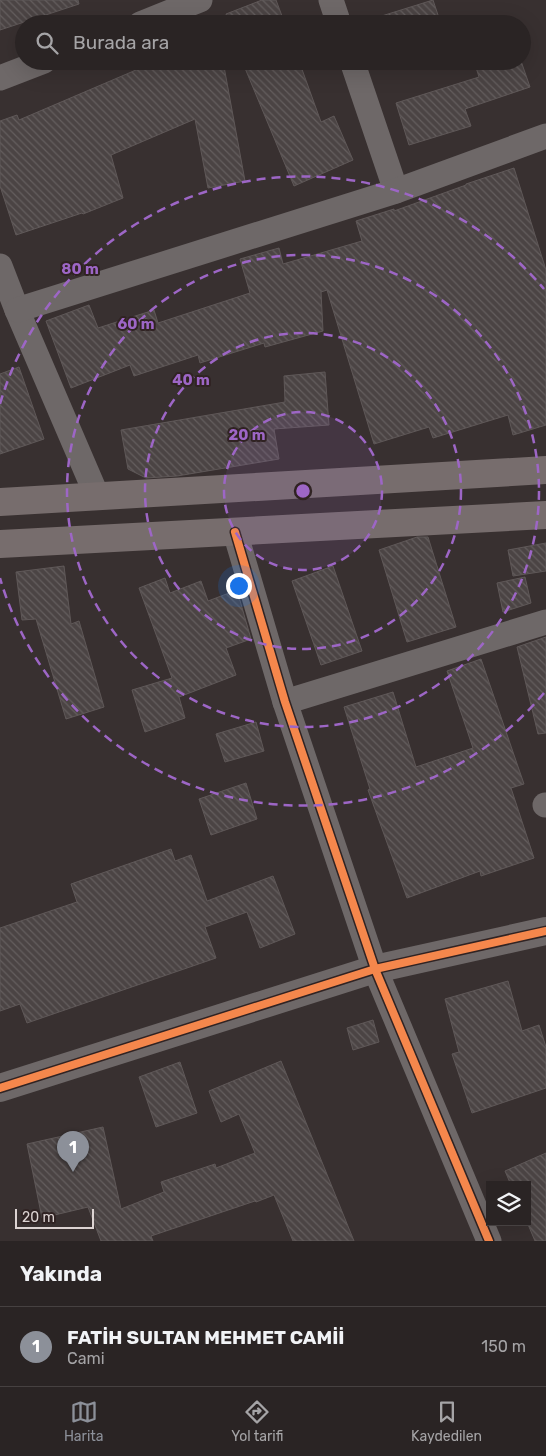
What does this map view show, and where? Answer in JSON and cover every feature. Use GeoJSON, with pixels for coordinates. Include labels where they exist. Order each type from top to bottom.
{"type":"FeatureCollection","features":[{"type":"Feature","properties":{"kind":"main road"},"geometry":{"type":"LineString","coordinates":[[0,502],[546,470]]}},
{"type":"Feature","properties":{"kind":"main road"},"geometry":{"type":"LineString","coordinates":[[0,544],[546,516]]}},
{"type":"Feature","properties":{"kind":"street"},"geometry":{"type":"LineString","coordinates":[[162,15],[200,0]]}},
{"type":"Feature","properties":{"kind":"street"},"geometry":{"type":"LineString","coordinates":[[332,0],[337,15]]}},
{"type":"Feature","properties":{"kind":"street"},"geometry":{"type":"LineString","coordinates":[[0,78],[21,70]]}},
{"type":"Feature","properties":{"kind":"street"},"geometry":{"type":"LineString","coordinates":[[355,70],[396,191]]}},
{"type":"Feature","properties":{"kind":"street"},"geometry":{"type":"LineString","coordinates":[[17,310],[396,191],[546,136]]}},
{"type":"Feature","properties":{"kind":"street"},"geometry":{"type":"LineString","coordinates":[[0,266],[97,496]]}},
{"type":"Feature","properties":{"kind":"street"},"geometry":{"type":"LineString","coordinates":[[235,532],[285,702],[375,969],[489,1241]]}},
{"type":"Feature","properties":{"kind":"street"},"geometry":{"type":"LineString","coordinates":[[285,702],[546,622]]}},
{"type":"Feature","properties":{"kind":"street"},"geometry":{"type":"LineString","coordinates":[[0,1088],[375,969],[546,930]]}},
{"type":"Feature","properties":{"kind":"building"},"geometry":{"type":"Polygon","coordinates":[[[0,0],[78,0],[79,4],[46,15],[15,15],[15,25],[0,30],[0,0]]]}},
{"type":"Feature","properties":{"kind":"building"},"geometry":{"type":"Polygon","coordinates":[[[262,0],[276,0],[282,15],[226,15],[262,0]]]}},
{"type":"Feature","properties":{"kind":"building"},"geometry":{"type":"Polygon","coordinates":[[[433,0],[438,15],[385,15],[433,0]]]}},
{"type":"Feature","properties":{"kind":"building"},"geometry":{"type":"Polygon","coordinates":[[[136,70],[225,70],[245,181],[208,188],[195,119],[111,155],[123,198],[83,214],[16,235],[0,186],[0,121],[17,115],[19,120],[136,70]]]}},
{"type":"Feature","properties":{"kind":"building"},"geometry":{"type":"Polygon","coordinates":[[[246,70],[302,70],[321,122],[334,116],[353,160],[294,186],[246,70]]]}},
{"type":"Feature","properties":{"kind":"building"},"geometry":{"type":"Polygon","coordinates":[[[477,70],[524,70],[530,87],[465,109],[471,126],[409,145],[396,103],[479,77],[477,70]]]}},
{"type":"Feature","properties":{"kind":"building"},"geometry":{"type":"Polygon","coordinates":[[[514,168],[546,270],[546,425],[513,435],[508,415],[433,438],[429,427],[374,444],[327,290],[321,292],[323,331],[265,347],[264,343],[200,363],[198,355],[134,376],[130,365],[71,388],[46,321],[89,305],[98,328],[154,310],[158,323],[250,293],[240,259],[279,248],[283,264],[362,241],[356,221],[394,209],[394,211],[514,168]]]}},
{"type":"Feature","properties":{"kind":"building"},"geometry":{"type":"Polygon","coordinates":[[[19,367],[44,439],[0,454],[0,374],[19,367]]]}},
{"type":"Feature","properties":{"kind":"building"},"geometry":{"type":"Polygon","coordinates":[[[325,372],[329,425],[274,429],[279,459],[177,476],[146,478],[128,469],[121,430],[285,402],[284,376],[325,372]]]}},
{"type":"Feature","properties":{"kind":"building"},"geometry":{"type":"Polygon","coordinates":[[[417,537],[428,537],[456,627],[407,642],[379,550],[417,537]]]}},
{"type":"Feature","properties":{"kind":"building"},"geometry":{"type":"Polygon","coordinates":[[[546,543],[546,571],[513,576],[508,550],[546,543]]]}},
{"type":"Feature","properties":{"kind":"building"},"geometry":{"type":"Polygon","coordinates":[[[64,566],[71,624],[79,621],[104,707],[66,719],[36,619],[22,620],[16,572],[64,566]]]}},
{"type":"Feature","properties":{"kind":"building"},"geometry":{"type":"Polygon","coordinates":[[[333,566],[362,651],[321,665],[292,581],[333,566]]]}},
{"type":"Feature","properties":{"kind":"building"},"geometry":{"type":"Polygon","coordinates":[[[525,577],[531,603],[503,612],[497,583],[525,577]]]}},
{"type":"Feature","properties":{"kind":"building"},"geometry":{"type":"Polygon","coordinates":[[[165,578],[170,593],[201,581],[208,601],[237,590],[251,639],[226,648],[236,675],[179,697],[185,718],[145,732],[132,690],[172,678],[139,588],[165,578]]]}},
{"type":"Feature","properties":{"kind":"building"},"geometry":{"type":"Polygon","coordinates":[[[546,637],[546,733],[538,734],[517,647],[546,637]]]}},
{"type":"Feature","properties":{"kind":"building"},"geometry":{"type":"Polygon","coordinates":[[[481,659],[524,784],[511,788],[534,858],[481,876],[480,871],[407,898],[368,790],[370,789],[344,707],[393,692],[416,767],[473,748],[447,671],[481,659]]]}},
{"type":"Feature","properties":{"kind":"building"},"geometry":{"type":"Polygon","coordinates":[[[256,722],[264,751],[225,762],[216,734],[256,722]]]}},
{"type":"Feature","properties":{"kind":"building"},"geometry":{"type":"Polygon","coordinates":[[[246,783],[257,819],[211,835],[199,799],[246,783]]]}},
{"type":"Feature","properties":{"kind":"building"},"geometry":{"type":"Polygon","coordinates":[[[171,849],[175,861],[191,855],[207,901],[273,876],[295,934],[260,948],[247,912],[205,927],[216,958],[27,1023],[20,1004],[0,1011],[0,928],[77,902],[71,884],[171,849]]]}},
{"type":"Feature","properties":{"kind":"building"},"geometry":{"type":"Polygon","coordinates":[[[508,981],[522,1031],[539,1025],[546,1047],[546,1088],[472,1113],[452,1054],[459,1052],[445,999],[508,981]]]}},
{"type":"Feature","properties":{"kind":"building"},"geometry":{"type":"Polygon","coordinates":[[[373,1020],[379,1042],[353,1050],[347,1028],[373,1020]]]}},
{"type":"Feature","properties":{"kind":"building"},"geometry":{"type":"Polygon","coordinates":[[[281,1061],[354,1241],[293,1241],[274,1195],[151,1236],[153,1241],[101,1241],[88,1207],[42,1218],[27,1144],[103,1127],[121,1209],[164,1192],[161,1182],[215,1164],[216,1168],[255,1153],[239,1114],[221,1122],[209,1091],[281,1061]]]}},
{"type":"Feature","properties":{"kind":"building"},"geometry":{"type":"Polygon","coordinates":[[[180,1062],[197,1113],[156,1127],[139,1077],[180,1062]]]}},
{"type":"Feature","properties":{"kind":"building"},"geometry":{"type":"Polygon","coordinates":[[[546,1153],[546,1241],[535,1241],[529,1226],[531,1226],[531,1181],[509,1181],[505,1171],[546,1153]]]}},
{"type":"Feature","properties":{"kind":"cycle path"},"geometry":{"type":"LineString","coordinates":[[235,532],[285,702],[375,969],[489,1241]]}},
{"type":"Feature","properties":{"kind":"cycle path"},"geometry":{"type":"LineString","coordinates":[[0,1088],[375,969],[546,931]]}},
{"type":"Feature","properties":{"kind":"place","name":"FATİH SULTAN MEHMET CAMİİ"},"geometry":{"type":"Point","coordinates":[73,1172]}}]}
